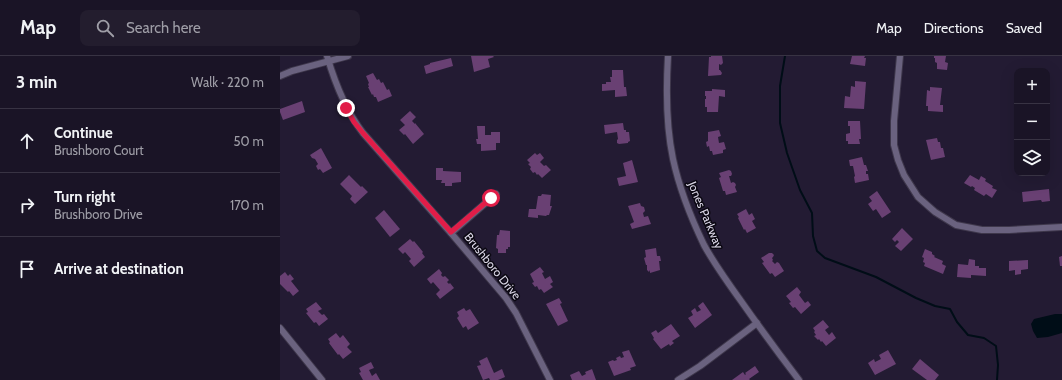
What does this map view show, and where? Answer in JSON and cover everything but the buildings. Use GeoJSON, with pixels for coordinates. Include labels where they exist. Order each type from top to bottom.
{"type":"FeatureCollection","features":[{"type":"Feature","properties":{"kind":"street"},"geometry":{"type":"LineString","coordinates":[[280,76],[328,59],[348,56]]}},
{"type":"Feature","properties":{"kind":"street","name":"Jones Parkway"},"geometry":{"type":"LineString","coordinates":[[668,56],[667,95],[669,134],[680,184],[691,213],[704,245],[720,272],[799,380]]}},
{"type":"Feature","properties":{"kind":"street"},"geometry":{"type":"LineString","coordinates":[[900,56],[894,121],[894,145],[904,175],[918,197],[935,212],[956,225],[982,230],[1062,227]]}},
{"type":"Feature","properties":{"kind":"street","name":"Brushboro Drive"},"geometry":{"type":"LineString","coordinates":[[328,59],[346,108],[354,122],[451,232],[506,298],[516,313],[550,380]]}},
{"type":"Feature","properties":{"kind":"street"},"geometry":{"type":"LineString","coordinates":[[451,232],[496,194]]}},
{"type":"Feature","properties":{"kind":"street"},"geometry":{"type":"LineString","coordinates":[[678,380],[700,366],[757,323]]}},
{"type":"Feature","properties":{"kind":"street"},"geometry":{"type":"LineString","coordinates":[[280,328],[322,380]]}},
{"type":"Feature","properties":{"kind":"shaded area"},"geometry":{"type":"Polygon","coordinates":[[[1055,314],[1062,314],[1062,333],[1037,338],[1031,324],[1034,319],[1055,314]]]}},
{"type":"Feature","properties":{"kind":"waterway"},"geometry":{"type":"LineString","coordinates":[[785,56],[780,86],[780,123],[787,153],[800,190],[812,213],[813,236],[817,251],[825,258],[876,277],[916,298],[935,306],[950,309],[957,322],[968,335],[984,338],[996,346],[998,365],[997,380]]}},
{"type":"Feature","properties":{"kind":"route"},"geometry":{"type":"LineString","coordinates":[[346,108],[354,122],[363,133],[451,232],[491,198]]}}]}
